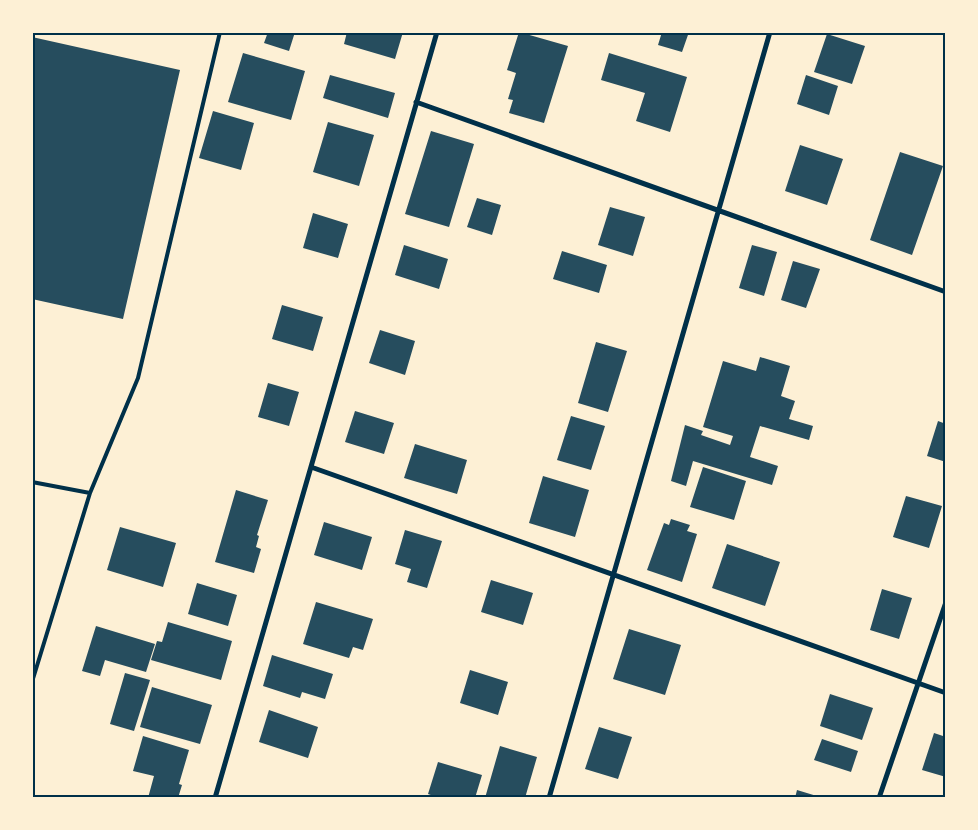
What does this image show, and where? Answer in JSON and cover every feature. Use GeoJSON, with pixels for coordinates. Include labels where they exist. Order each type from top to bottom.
{"type":"FeatureCollection","features":[{"type":"Feature","properties":{"kind":"street"},"geometry":{"type":"LineString","coordinates":[[215,798],[437,32]]}},
{"type":"Feature","properties":{"kind":"street"},"geometry":{"type":"LineString","coordinates":[[550,798],[770,32]]}},
{"type":"Feature","properties":{"kind":"street"},"geometry":{"type":"LineString","coordinates":[[416,102],[946,292]]}},
{"type":"Feature","properties":{"kind":"street"},"geometry":{"type":"LineString","coordinates":[[311,467],[946,693]]}},
{"type":"Feature","properties":{"kind":"street"},"geometry":{"type":"LineString","coordinates":[[879,798],[946,602]]}},
{"type":"Feature","properties":{"kind":"lane"},"geometry":{"type":"LineString","coordinates":[[32,682],[90,493],[138,378],[220,32]]}},
{"type":"Feature","properties":{"kind":"lane"},"geometry":{"type":"LineString","coordinates":[[32,482],[90,493]]}},
{"type":"Feature","properties":{"kind":"building"},"geometry":{"type":"Polygon","coordinates":[[[268,32],[295,32],[289,51],[264,43],[268,32]]]}},
{"type":"Feature","properties":{"kind":"building"},"geometry":{"type":"Polygon","coordinates":[[[347,32],[403,32],[395,59],[344,44],[347,32]]]}},
{"type":"Feature","properties":{"kind":"building"},"geometry":{"type":"Polygon","coordinates":[[[519,32],[568,46],[544,123],[509,113],[513,100],[508,99],[516,73],[507,70],[519,32]]]}},
{"type":"Feature","properties":{"kind":"building"},"geometry":{"type":"Polygon","coordinates":[[[662,32],[689,32],[682,52],[658,45],[662,32]]]}},
{"type":"Feature","properties":{"kind":"building"},"geometry":{"type":"Polygon","coordinates":[[[827,34],[865,46],[852,84],[814,72],[827,34]]]}},
{"type":"Feature","properties":{"kind":"building"},"geometry":{"type":"Polygon","coordinates":[[[32,37],[180,70],[123,319],[32,299],[32,37]]]}},
{"type":"Feature","properties":{"kind":"building"},"geometry":{"type":"Polygon","coordinates":[[[243,53],[305,71],[291,120],[228,102],[243,53]]]}},
{"type":"Feature","properties":{"kind":"building"},"geometry":{"type":"Polygon","coordinates":[[[609,53],[687,77],[670,132],[636,121],[645,93],[601,80],[609,53]]]}},
{"type":"Feature","properties":{"kind":"building"},"geometry":{"type":"Polygon","coordinates":[[[330,75],[395,93],[388,118],[323,98],[330,75]]]}},
{"type":"Feature","properties":{"kind":"building"},"geometry":{"type":"Polygon","coordinates":[[[806,75],[838,86],[829,115],[797,104],[806,75]]]}},
{"type":"Feature","properties":{"kind":"building"},"geometry":{"type":"Polygon","coordinates":[[[213,111],[254,123],[241,170],[199,158],[213,111]]]}},
{"type":"Feature","properties":{"kind":"building"},"geometry":{"type":"Polygon","coordinates":[[[328,122],[374,135],[359,186],[313,172],[328,122]]]}},
{"type":"Feature","properties":{"kind":"building"},"geometry":{"type":"Polygon","coordinates":[[[431,131],[474,144],[449,227],[405,214],[431,131]]]}},
{"type":"Feature","properties":{"kind":"building"},"geometry":{"type":"Polygon","coordinates":[[[800,145],[843,159],[827,205],[785,191],[800,145]]]}},
{"type":"Feature","properties":{"kind":"building"},"geometry":{"type":"Polygon","coordinates":[[[900,152],[943,166],[912,255],[870,240],[900,152]]]}},
{"type":"Feature","properties":{"kind":"building"},"geometry":{"type":"Polygon","coordinates":[[[477,198],[501,205],[492,235],[467,227],[477,198]]]}},
{"type":"Feature","properties":{"kind":"building"},"geometry":{"type":"Polygon","coordinates":[[[610,207],[645,217],[633,256],[598,245],[610,207]]]}},
{"type":"Feature","properties":{"kind":"building"},"geometry":{"type":"Polygon","coordinates":[[[313,213],[348,224],[338,258],[303,248],[313,213]]]}},
{"type":"Feature","properties":{"kind":"building"},"geometry":{"type":"Polygon","coordinates":[[[404,245],[448,259],[439,289],[395,275],[404,245]]]}},
{"type":"Feature","properties":{"kind":"building"},"geometry":{"type":"Polygon","coordinates":[[[752,245],[777,252],[764,296],[739,288],[752,245]]]}},
{"type":"Feature","properties":{"kind":"building"},"geometry":{"type":"Polygon","coordinates":[[[562,251],[607,265],[599,293],[553,279],[562,251]]]}},
{"type":"Feature","properties":{"kind":"building"},"geometry":{"type":"Polygon","coordinates":[[[793,261],[820,269],[806,308],[781,300],[793,261]]]}},
{"type":"Feature","properties":{"kind":"building"},"geometry":{"type":"Polygon","coordinates":[[[282,305],[323,317],[313,351],[272,339],[282,305]]]}},
{"type":"Feature","properties":{"kind":"building"},"geometry":{"type":"Polygon","coordinates":[[[380,330],[415,341],[405,375],[369,363],[380,330]]]}},
{"type":"Feature","properties":{"kind":"building"},"geometry":{"type":"Polygon","coordinates":[[[596,342],[627,351],[608,412],[578,403],[596,342]]]}},
{"type":"Feature","properties":{"kind":"building"},"geometry":{"type":"Polygon","coordinates":[[[760,357],[790,366],[781,396],[795,401],[789,419],[813,426],[809,440],[760,426],[750,457],[778,466],[772,485],[693,461],[686,486],[671,481],[685,425],[703,431],[701,435],[730,445],[733,436],[703,427],[723,361],[756,371],[760,357]]]}},
{"type":"Feature","properties":{"kind":"building"},"geometry":{"type":"Polygon","coordinates":[[[268,383],[299,392],[289,426],[258,417],[268,383]]]}},
{"type":"Feature","properties":{"kind":"building"},"geometry":{"type":"Polygon","coordinates":[[[355,411],[394,423],[384,454],[345,442],[355,411]]]}},
{"type":"Feature","properties":{"kind":"building"},"geometry":{"type":"Polygon","coordinates":[[[571,416],[605,426],[591,470],[557,460],[571,416]]]}},
{"type":"Feature","properties":{"kind":"building"},"geometry":{"type":"Polygon","coordinates":[[[938,421],[946,424],[946,462],[927,456],[938,421]]]}},
{"type":"Feature","properties":{"kind":"building"},"geometry":{"type":"Polygon","coordinates":[[[415,444],[467,460],[457,494],[404,478],[415,444]]]}},
{"type":"Feature","properties":{"kind":"building"},"geometry":{"type":"Polygon","coordinates":[[[703,467],[746,481],[734,520],[690,507],[703,467]]]}},
{"type":"Feature","properties":{"kind":"building"},"geometry":{"type":"Polygon","coordinates":[[[543,476],[589,490],[575,537],[529,523],[543,476]]]}},
{"type":"Feature","properties":{"kind":"building"},"geometry":{"type":"Polygon","coordinates":[[[236,490],[268,500],[257,535],[259,536],[256,547],[261,549],[254,573],[215,562],[236,490]]]}},
{"type":"Feature","properties":{"kind":"building"},"geometry":{"type":"Polygon","coordinates":[[[906,496],[942,506],[929,548],[893,537],[906,496]]]}},
{"type":"Feature","properties":{"kind":"building"},"geometry":{"type":"Polygon","coordinates":[[[671,519],[690,525],[687,531],[697,534],[682,582],[647,570],[664,523],[669,525],[671,519]]]}},
{"type":"Feature","properties":{"kind":"building"},"geometry":{"type":"Polygon","coordinates":[[[324,522],[372,537],[362,570],[314,555],[324,522]]]}},
{"type":"Feature","properties":{"kind":"building"},"geometry":{"type":"Polygon","coordinates":[[[120,527],[176,543],[163,587],[107,570],[120,527]]]}},
{"type":"Feature","properties":{"kind":"building"},"geometry":{"type":"Polygon","coordinates":[[[405,530],[442,541],[427,588],[407,582],[411,569],[395,564],[405,530]]]}},
{"type":"Feature","properties":{"kind":"building"},"geometry":{"type":"Polygon","coordinates":[[[727,544],[780,562],[765,606],[712,588],[727,544]]]}},
{"type":"Feature","properties":{"kind":"building"},"geometry":{"type":"Polygon","coordinates":[[[491,580],[533,593],[523,625],[481,612],[491,580]]]}},
{"type":"Feature","properties":{"kind":"building"},"geometry":{"type":"Polygon","coordinates":[[[197,583],[237,595],[228,626],[188,614],[197,583]]]}},
{"type":"Feature","properties":{"kind":"building"},"geometry":{"type":"Polygon","coordinates":[[[882,589],[912,598],[899,639],[870,630],[882,589]]]}},
{"type":"Feature","properties":{"kind":"building"},"geometry":{"type":"Polygon","coordinates":[[[316,602],[373,619],[363,650],[353,647],[349,658],[303,644],[316,602]]]}},
{"type":"Feature","properties":{"kind":"building"},"geometry":{"type":"Polygon","coordinates":[[[168,622],[232,641],[221,680],[151,660],[157,641],[162,642],[168,622]]]}},
{"type":"Feature","properties":{"kind":"building"},"geometry":{"type":"Polygon","coordinates":[[[96,626],[155,644],[146,672],[105,660],[100,676],[82,671],[96,626]]]}},
{"type":"Feature","properties":{"kind":"building"},"geometry":{"type":"Polygon","coordinates":[[[629,629],[681,645],[665,695],[613,679],[629,629]]]}},
{"type":"Feature","properties":{"kind":"building"},"geometry":{"type":"Polygon","coordinates":[[[272,655],[333,674],[325,699],[302,692],[300,698],[263,686],[272,655]]]}},
{"type":"Feature","properties":{"kind":"building"},"geometry":{"type":"Polygon","coordinates":[[[470,670],[508,682],[498,715],[460,703],[470,670]]]}},
{"type":"Feature","properties":{"kind":"building"},"geometry":{"type":"Polygon","coordinates":[[[125,673],[150,680],[134,731],[110,724],[125,673]]]}},
{"type":"Feature","properties":{"kind":"building"},"geometry":{"type":"Polygon","coordinates":[[[152,687],[212,705],[200,744],[140,727],[152,687]]]}},
{"type":"Feature","properties":{"kind":"building"},"geometry":{"type":"Polygon","coordinates":[[[830,694],[873,708],[862,740],[820,726],[830,694]]]}},
{"type":"Feature","properties":{"kind":"building"},"geometry":{"type":"Polygon","coordinates":[[[269,710],[318,727],[308,758],[259,742],[269,710]]]}},
{"type":"Feature","properties":{"kind":"building"},"geometry":{"type":"Polygon","coordinates":[[[599,727],[632,737],[618,779],[585,769],[599,727]]]}},
{"type":"Feature","properties":{"kind":"building"},"geometry":{"type":"Polygon","coordinates":[[[934,733],[946,737],[946,777],[922,770],[934,733]]]}},
{"type":"Feature","properties":{"kind":"building"},"geometry":{"type":"Polygon","coordinates":[[[143,736],[189,750],[179,784],[182,785],[178,798],[148,798],[154,776],[133,771],[143,736]]]}},
{"type":"Feature","properties":{"kind":"building"},"geometry":{"type":"Polygon","coordinates":[[[822,739],[858,751],[851,772],[814,760],[822,739]]]}},
{"type":"Feature","properties":{"kind":"building"},"geometry":{"type":"Polygon","coordinates":[[[500,746],[537,757],[525,798],[485,798],[500,746]]]}},
{"type":"Feature","properties":{"kind":"building"},"geometry":{"type":"Polygon","coordinates":[[[438,762],[482,775],[475,798],[439,798],[428,794],[438,762]]]}},
{"type":"Feature","properties":{"kind":"building"},"geometry":{"type":"Polygon","coordinates":[[[797,790],[820,797],[820,798],[795,798],[797,790]]]}}]}
